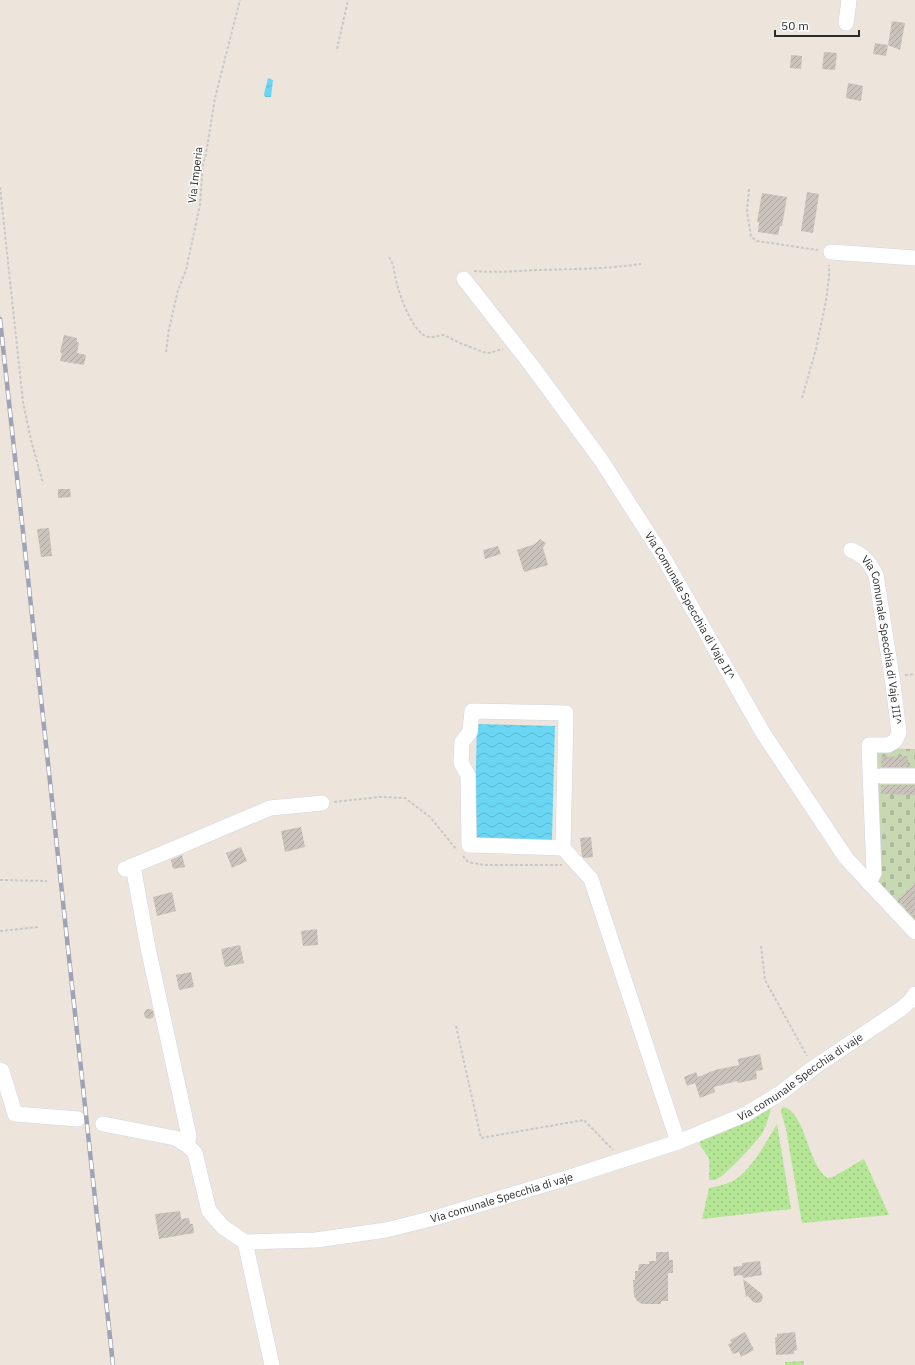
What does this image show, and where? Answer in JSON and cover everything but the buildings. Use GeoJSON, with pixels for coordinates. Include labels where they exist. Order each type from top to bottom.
{"type":"FeatureCollection","features":[{"type":"Feature","properties":{"kind":"street"},"geometry":{"type":"LineString","coordinates":[[846,23],[849,0]]}},
{"type":"Feature","properties":{"kind":"street"},"geometry":{"type":"LineString","coordinates":[[831,252],[915,258]]}},
{"type":"Feature","properties":{"kind":"street","name":"Via Comunale Specchia di Vaje II^"},"geometry":{"type":"LineString","coordinates":[[464,279],[514,343],[601,460],[662,556],[763,733],[846,858],[915,932]]}},
{"type":"Feature","properties":{"kind":"street","name":"Via Comunale Specchia di Vaje III^"},"geometry":{"type":"LineString","coordinates":[[851,550],[860,554],[869,561],[876,575],[899,733],[895,742],[888,745],[869,745],[874,874],[869,883]]}},
{"type":"Feature","properties":{"kind":"street"},"geometry":{"type":"LineString","coordinates":[[563,848],[469,845],[468,775],[461,763],[462,742],[470,732],[472,711],[566,713],[563,848],[591,878],[678,1142]]}},
{"type":"Feature","properties":{"kind":"street"},"geometry":{"type":"LineString","coordinates":[[881,776],[915,776]]}},
{"type":"Feature","properties":{"kind":"street"},"geometry":{"type":"LineString","coordinates":[[187,1145],[189,1136],[129,867],[270,808],[322,804]]}},
{"type":"Feature","properties":{"kind":"street","name":"Via comunale Specchia di vaje"},"geometry":{"type":"LineString","coordinates":[[245,1242],[316,1240],[386,1230],[438,1217],[678,1142],[746,1114],[779,1094],[813,1068],[901,1009],[915,994]]}},
{"type":"Feature","properties":{"kind":"street"},"geometry":{"type":"LineString","coordinates":[[0,1070],[2,1071],[15,1114],[78,1119]]}},
{"type":"Feature","properties":{"kind":"street"},"geometry":{"type":"LineString","coordinates":[[103,1124],[175,1138],[187,1145],[195,1153],[209,1211],[223,1227],[245,1242],[272,1365]]}},
{"type":"Feature","properties":{"kind":"path","name":"Via Imperia"},"geometry":{"type":"LineString","coordinates":[[166,352],[169,329],[178,290],[186,270],[200,205],[203,164],[215,98],[240,0]]}},
{"type":"Feature","properties":{"kind":"path"},"geometry":{"type":"LineString","coordinates":[[337,49],[348,0]]}},
{"type":"Feature","properties":{"kind":"path"},"geometry":{"type":"LineString","coordinates":[[0,186],[23,402],[31,440],[43,482]]}},
{"type":"Feature","properties":{"kind":"path"},"geometry":{"type":"LineString","coordinates":[[749,189],[747,211],[751,237],[757,241],[831,252],[826,301],[816,349],[802,398]]}},
{"type":"Feature","properties":{"kind":"path"},"geometry":{"type":"LineString","coordinates":[[389,257],[393,263],[399,290],[409,316],[413,325],[423,335],[429,338],[444,335],[474,349],[489,353],[502,350],[514,343]]}},
{"type":"Feature","properties":{"kind":"path"},"geometry":{"type":"LineString","coordinates":[[464,279],[465,275],[474,271],[567,270],[641,264]]}},
{"type":"Feature","properties":{"kind":"path"},"geometry":{"type":"LineString","coordinates":[[322,804],[379,797],[405,798],[430,817],[468,862],[484,865],[579,866]]}},
{"type":"Feature","properties":{"kind":"path"},"geometry":{"type":"LineString","coordinates":[[0,880],[47,881]]}},
{"type":"Feature","properties":{"kind":"path"},"geometry":{"type":"LineString","coordinates":[[0,931],[38,927]]}},
{"type":"Feature","properties":{"kind":"path"},"geometry":{"type":"LineString","coordinates":[[761,946],[765,980],[813,1068]]}},
{"type":"Feature","properties":{"kind":"path"},"geometry":{"type":"LineString","coordinates":[[456,1026],[481,1138],[584,1120],[622,1160]]}},
{"type":"Feature","properties":{"kind":"green space"},"geometry":{"type":"Polygon","coordinates":[[[872,748],[915,749],[915,924],[878,885],[872,748]]]}},
{"type":"Feature","properties":{"kind":"green space"},"geometry":{"type":"Polygon","coordinates":[[[772,1103],[767,1123],[761,1135],[739,1160],[720,1178],[709,1180],[709,1160],[700,1145],[700,1140],[724,1132],[746,1121],[772,1103]]]}},
{"type":"Feature","properties":{"kind":"green space"},"geometry":{"type":"Polygon","coordinates":[[[784,1107],[791,1111],[797,1119],[815,1162],[820,1171],[827,1178],[833,1177],[864,1159],[889,1215],[802,1223],[786,1129],[781,1112],[782,1108],[784,1107]]]}},
{"type":"Feature","properties":{"kind":"green space"},"geometry":{"type":"Polygon","coordinates":[[[777,1124],[791,1209],[702,1219],[709,1188],[733,1181],[740,1176],[758,1156],[777,1124]]]}},
{"type":"Feature","properties":{"kind":"green space"},"geometry":{"type":"Polygon","coordinates":[[[804,1361],[804,1365],[785,1365],[785,1362],[804,1361]]]}},
{"type":"Feature","properties":{"kind":"water"},"geometry":{"type":"Polygon","coordinates":[[[268,78],[273,80],[271,97],[265,97],[264,94],[268,78]]]}},
{"type":"Feature","properties":{"kind":"water"},"geometry":{"type":"Polygon","coordinates":[[[477,724],[555,726],[552,840],[474,838],[477,724]]]}},
{"type":"Feature","properties":{"kind":"railway"},"geometry":{"type":"LineString","coordinates":[[0,319],[113,1365]]}}]}
